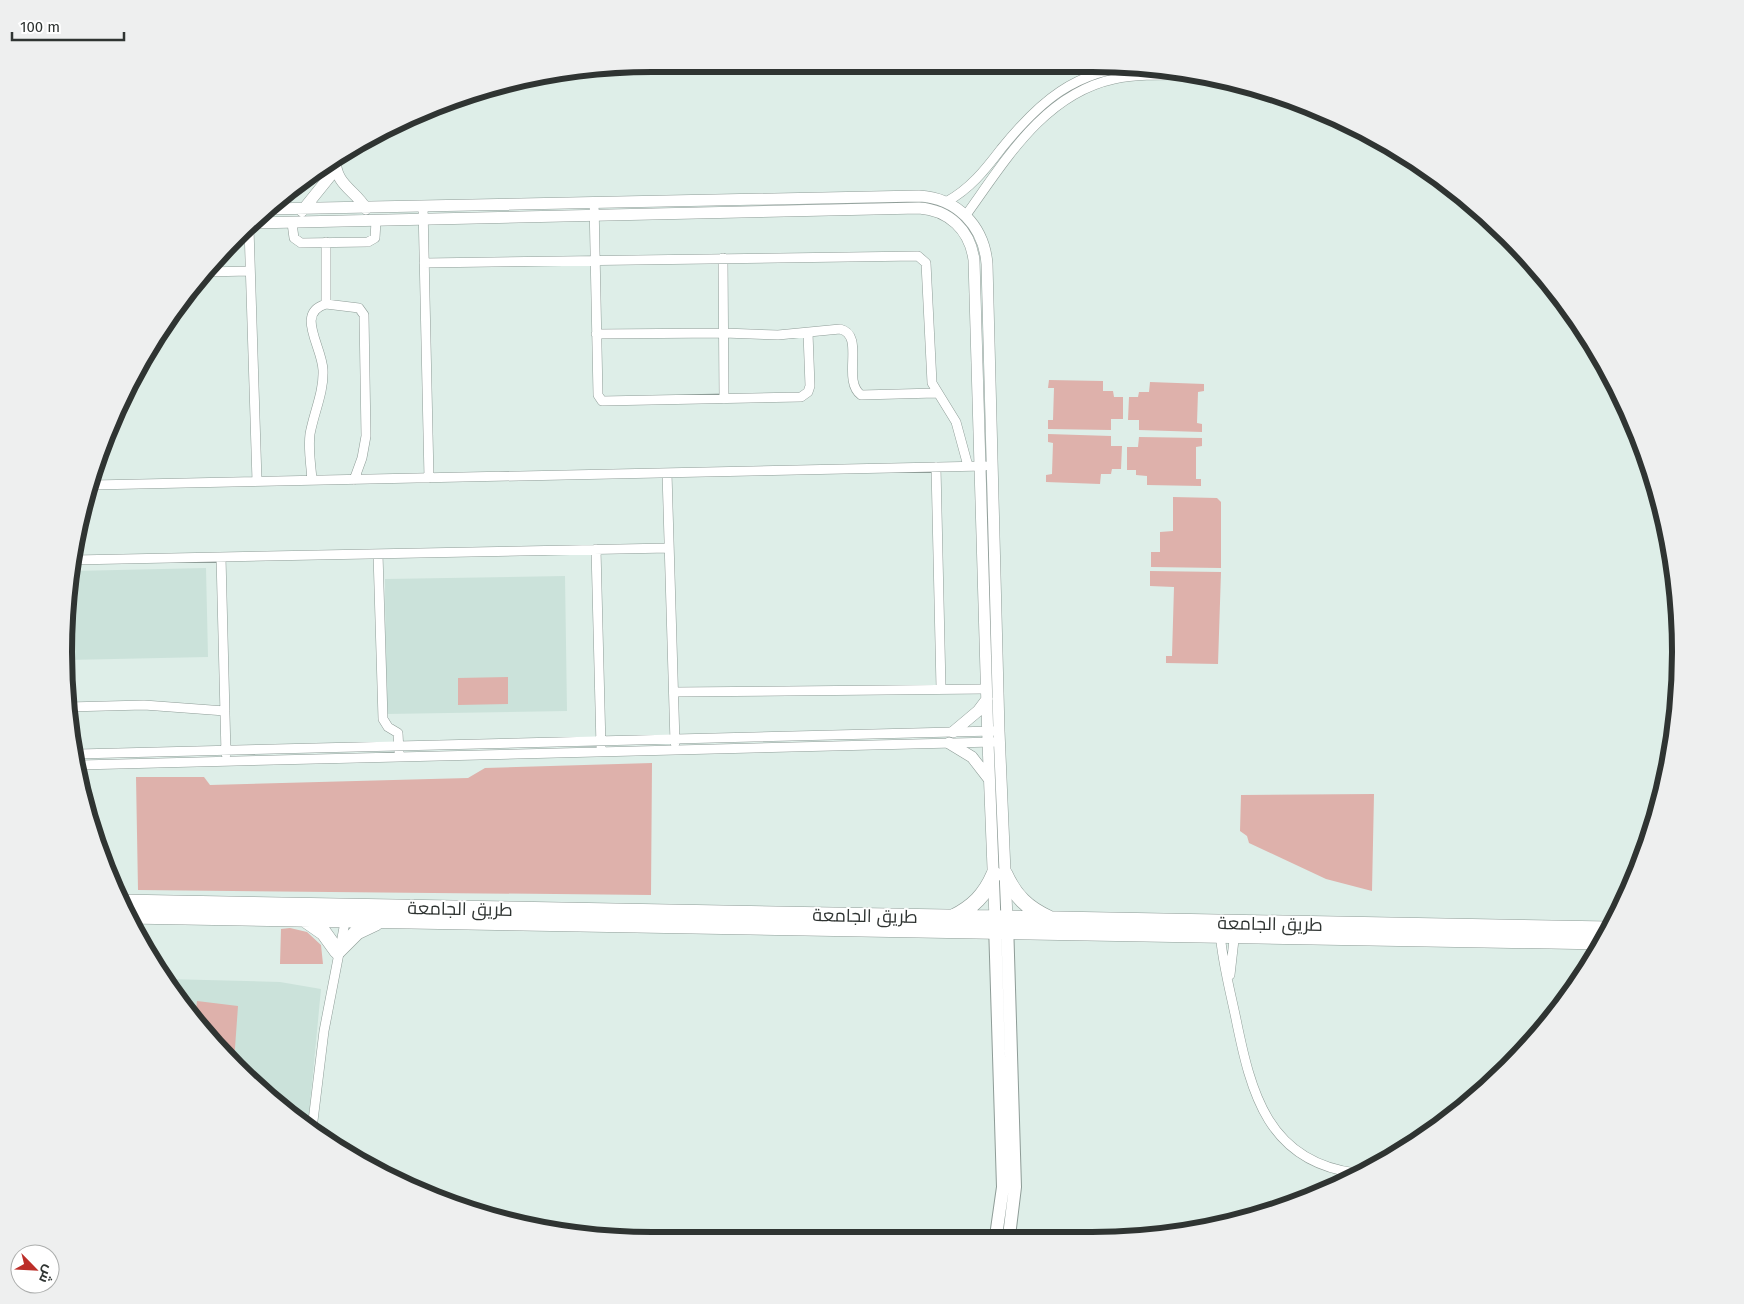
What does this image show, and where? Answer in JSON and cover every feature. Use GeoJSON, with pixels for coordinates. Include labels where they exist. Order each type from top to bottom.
{"type":"FeatureCollection","features":[{"type":"Feature","properties":{"kind":"highway"},"geometry":{"type":"LineString","coordinates":[[952,918],[966,911],[978,900],[999,874],[1019,898],[1036,912],[1053,920]]}},
{"type":"Feature","properties":{"kind":"highway","name":"طريق الجامعة"},"geometry":{"type":"LineString","coordinates":[[130,902],[343,913],[1578,935],[1600,932]]}},
{"type":"Feature","properties":{"kind":"highway","name":"طريق الجامعة"},"geometry":{"type":"LineString","coordinates":[[136,916],[304,919],[343,913],[382,920],[629,918]]}},
{"type":"Feature","properties":{"kind":"highway","name":"طريق الجامعة"},"geometry":{"type":"LineString","coordinates":[[867,923],[952,918],[1001,925],[1053,920],[1228,928]]}},
{"type":"Feature","properties":{"kind":"highway"},"geometry":{"type":"LineString","coordinates":[[304,919],[324,933],[337,954],[358,932],[382,920]]}},
{"type":"Feature","properties":{"kind":"highway","name":"طريق الجامعة"},"geometry":{"type":"LineString","coordinates":[[1578,935],[1595,940]]}},
{"type":"Feature","properties":{"kind":"main road"},"geometry":{"type":"LineString","coordinates":[[1001,925],[1015,1187],[1009,1232]]}},
{"type":"Feature","properties":{"kind":"main road"},"geometry":{"type":"LineString","coordinates":[[997,1232],[1003,1187],[1001,925]]}},
{"type":"Feature","properties":{"kind":"street"},"geometry":{"type":"LineString","coordinates":[[942,213],[946,202],[974,182],[1022,123],[1049,98],[1070,84],[1105,73]]}},
{"type":"Feature","properties":{"kind":"street"},"geometry":{"type":"LineString","coordinates":[[966,215],[1032,128],[1065,99],[1094,85],[1115,79],[1162,77]]}},
{"type":"Feature","properties":{"kind":"street"},"geometry":{"type":"LineString","coordinates":[[331,169],[302,208],[293,234],[297,241],[372,241],[376,234],[366,207],[350,192],[336,166]]}},
{"type":"Feature","properties":{"kind":"street"},"geometry":{"type":"LineString","coordinates":[[279,209],[919,196],[946,202],[966,215],[980,234],[987,264],[987,694],[993,736],[990,779],[999,874]]}},
{"type":"Feature","properties":{"kind":"street"},"geometry":{"type":"LineString","coordinates":[[594,202],[598,395],[602,401],[798,397],[806,394],[810,383],[808,333]]}},
{"type":"Feature","properties":{"kind":"street"},"geometry":{"type":"LineString","coordinates":[[422,206],[429,478]]}},
{"type":"Feature","properties":{"kind":"street"},"geometry":{"type":"LineString","coordinates":[[262,223],[919,208],[942,213],[958,224],[968,239],[974,260],[986,466],[993,736],[1001,925]]}},
{"type":"Feature","properties":{"kind":"street"},"geometry":{"type":"LineString","coordinates":[[968,239],[980,234]]}},
{"type":"Feature","properties":{"kind":"street"},"geometry":{"type":"LineString","coordinates":[[249,235],[257,481]]}},
{"type":"Feature","properties":{"kind":"street"},"geometry":{"type":"LineString","coordinates":[[326,242],[326,304]]}},
{"type":"Feature","properties":{"kind":"street"},"geometry":{"type":"LineString","coordinates":[[424,263],[918,256],[923,258],[926,263],[930,377],[936,393],[956,422],[968,466]]}},
{"type":"Feature","properties":{"kind":"street"},"geometry":{"type":"LineString","coordinates":[[723,258],[724,399]]}},
{"type":"Feature","properties":{"kind":"street"},"geometry":{"type":"LineString","coordinates":[[215,272],[250,271]]}},
{"type":"Feature","properties":{"kind":"street"},"geometry":{"type":"LineString","coordinates":[[312,480],[310,435],[322,388],[323,371],[322,356],[310,321],[311,313],[316,307],[326,304],[359,308],[364,315],[366,436],[362,458],[354,480]]}},
{"type":"Feature","properties":{"kind":"street"},"geometry":{"type":"LineString","coordinates":[[596,334],[724,333],[769,335],[840,329],[848,333],[852,342],[853,384],[861,395],[936,393]]}},
{"type":"Feature","properties":{"kind":"street"},"geometry":{"type":"LineString","coordinates":[[97,485],[986,466]]}},
{"type":"Feature","properties":{"kind":"street"},"geometry":{"type":"LineString","coordinates":[[936,467],[941,688]]}},
{"type":"Feature","properties":{"kind":"street"},"geometry":{"type":"LineString","coordinates":[[666,473],[675,750]]}},
{"type":"Feature","properties":{"kind":"street"},"geometry":{"type":"LineString","coordinates":[[80,560],[669,548]]}},
{"type":"Feature","properties":{"kind":"street"},"geometry":{"type":"LineString","coordinates":[[596,549],[601,752]]}},
{"type":"Feature","properties":{"kind":"street"},"geometry":{"type":"LineString","coordinates":[[378,554],[383,719],[388,727],[398,733],[399,757]]}},
{"type":"Feature","properties":{"kind":"street"},"geometry":{"type":"LineString","coordinates":[[221,557],[226,761]]}},
{"type":"Feature","properties":{"kind":"street"},"geometry":{"type":"LineString","coordinates":[[674,692],[941,688],[987,694]]}},
{"type":"Feature","properties":{"kind":"street"},"geometry":{"type":"LineString","coordinates":[[84,765],[675,750],[951,737],[978,711],[987,694]]}},
{"type":"Feature","properties":{"kind":"street"},"geometry":{"type":"LineString","coordinates":[[75,707],[144,705],[225,711]]}},
{"type":"Feature","properties":{"kind":"street"},"geometry":{"type":"LineString","coordinates":[[82,754],[675,739],[993,736]]}},
{"type":"Feature","properties":{"kind":"street"},"geometry":{"type":"LineString","coordinates":[[951,737],[972,757],[990,779]]}},
{"type":"Feature","properties":{"kind":"street"},"geometry":{"type":"LineString","coordinates":[[313,1122],[318,1070],[343,913]]}},
{"type":"Feature","properties":{"kind":"street"},"geometry":{"type":"LineString","coordinates":[[1228,928],[1229,985],[1249,1076],[1258,1101],[1271,1125],[1289,1147],[1310,1160],[1338,1171],[1348,1172]]}},
{"type":"Feature","properties":{"kind":"street"},"geometry":{"type":"LineString","coordinates":[[1228,928],[1229,985]]}},
{"type":"Feature","properties":{"kind":"shaded area"},"geometry":{"type":"Polygon","coordinates":[[[1049,380],[1103,381],[1103,391],[1113,391],[1114,397],[1123,397],[1123,419],[1111,419],[1111,430],[1048,429],[1048,420],[1053,420],[1054,388],[1048,388],[1049,380]]]}},
{"type":"Feature","properties":{"kind":"shaded area"},"geometry":{"type":"Polygon","coordinates":[[[1150,382],[1204,384],[1204,391],[1198,392],[1197,423],[1202,424],[1202,432],[1139,430],[1139,420],[1128,420],[1129,397],[1138,397],[1139,392],[1149,392],[1150,382]]]}},
{"type":"Feature","properties":{"kind":"shaded area"},"geometry":{"type":"Polygon","coordinates":[[[1048,434],[1111,436],[1111,446],[1122,446],[1121,469],[1112,469],[1111,474],[1101,474],[1100,484],[1046,482],[1046,475],[1052,474],[1053,443],[1048,442],[1048,434]]]}},
{"type":"Feature","properties":{"kind":"shaded area"},"geometry":{"type":"Polygon","coordinates":[[[1139,437],[1202,438],[1202,446],[1196,447],[1196,479],[1201,479],[1201,486],[1147,485],[1147,476],[1136,475],[1136,470],[1127,470],[1127,447],[1138,447],[1139,437]]]}},
{"type":"Feature","properties":{"kind":"shaded area"},"geometry":{"type":"Polygon","coordinates":[[[1173,497],[1217,498],[1221,502],[1221,568],[1151,567],[1151,552],[1160,552],[1160,532],[1173,531],[1173,497]]]}},
{"type":"Feature","properties":{"kind":"shaded area"},"geometry":{"type":"Polygon","coordinates":[[[206,568],[208,657],[72,660],[78,571],[206,568]]]}},
{"type":"Feature","properties":{"kind":"shaded area"},"geometry":{"type":"Polygon","coordinates":[[[1150,571],[1221,572],[1218,664],[1166,663],[1166,656],[1172,656],[1174,587],[1150,586],[1150,571]]]}},
{"type":"Feature","properties":{"kind":"shaded area"},"geometry":{"type":"Polygon","coordinates":[[[565,576],[567,711],[386,714],[385,579],[565,576]]]}},
{"type":"Feature","properties":{"kind":"shaded area"},"geometry":{"type":"Polygon","coordinates":[[[508,677],[508,704],[458,705],[458,678],[508,677]]]}},
{"type":"Feature","properties":{"kind":"shaded area"},"geometry":{"type":"Polygon","coordinates":[[[652,763],[651,895],[138,890],[136,777],[204,777],[210,785],[468,778],[485,768],[652,763]]]}},
{"type":"Feature","properties":{"kind":"shaded area"},"geometry":{"type":"Polygon","coordinates":[[[1374,794],[1372,891],[1326,879],[1249,843],[1247,836],[1240,831],[1241,795],[1374,794]]]}},
{"type":"Feature","properties":{"kind":"shaded area"},"geometry":{"type":"Polygon","coordinates":[[[290,928],[307,932],[321,945],[323,964],[280,964],[281,929],[290,928]]]}},
{"type":"Feature","properties":{"kind":"shaded area"},"geometry":{"type":"Polygon","coordinates":[[[174,979],[280,982],[321,989],[309,1119],[270,1088],[242,1062],[192,1005],[174,979]]]}},
{"type":"Feature","properties":{"kind":"shaded area"},"geometry":{"type":"Polygon","coordinates":[[[197,1001],[238,1006],[235,1054],[216,1034],[196,1010],[197,1001]]]}}]}
